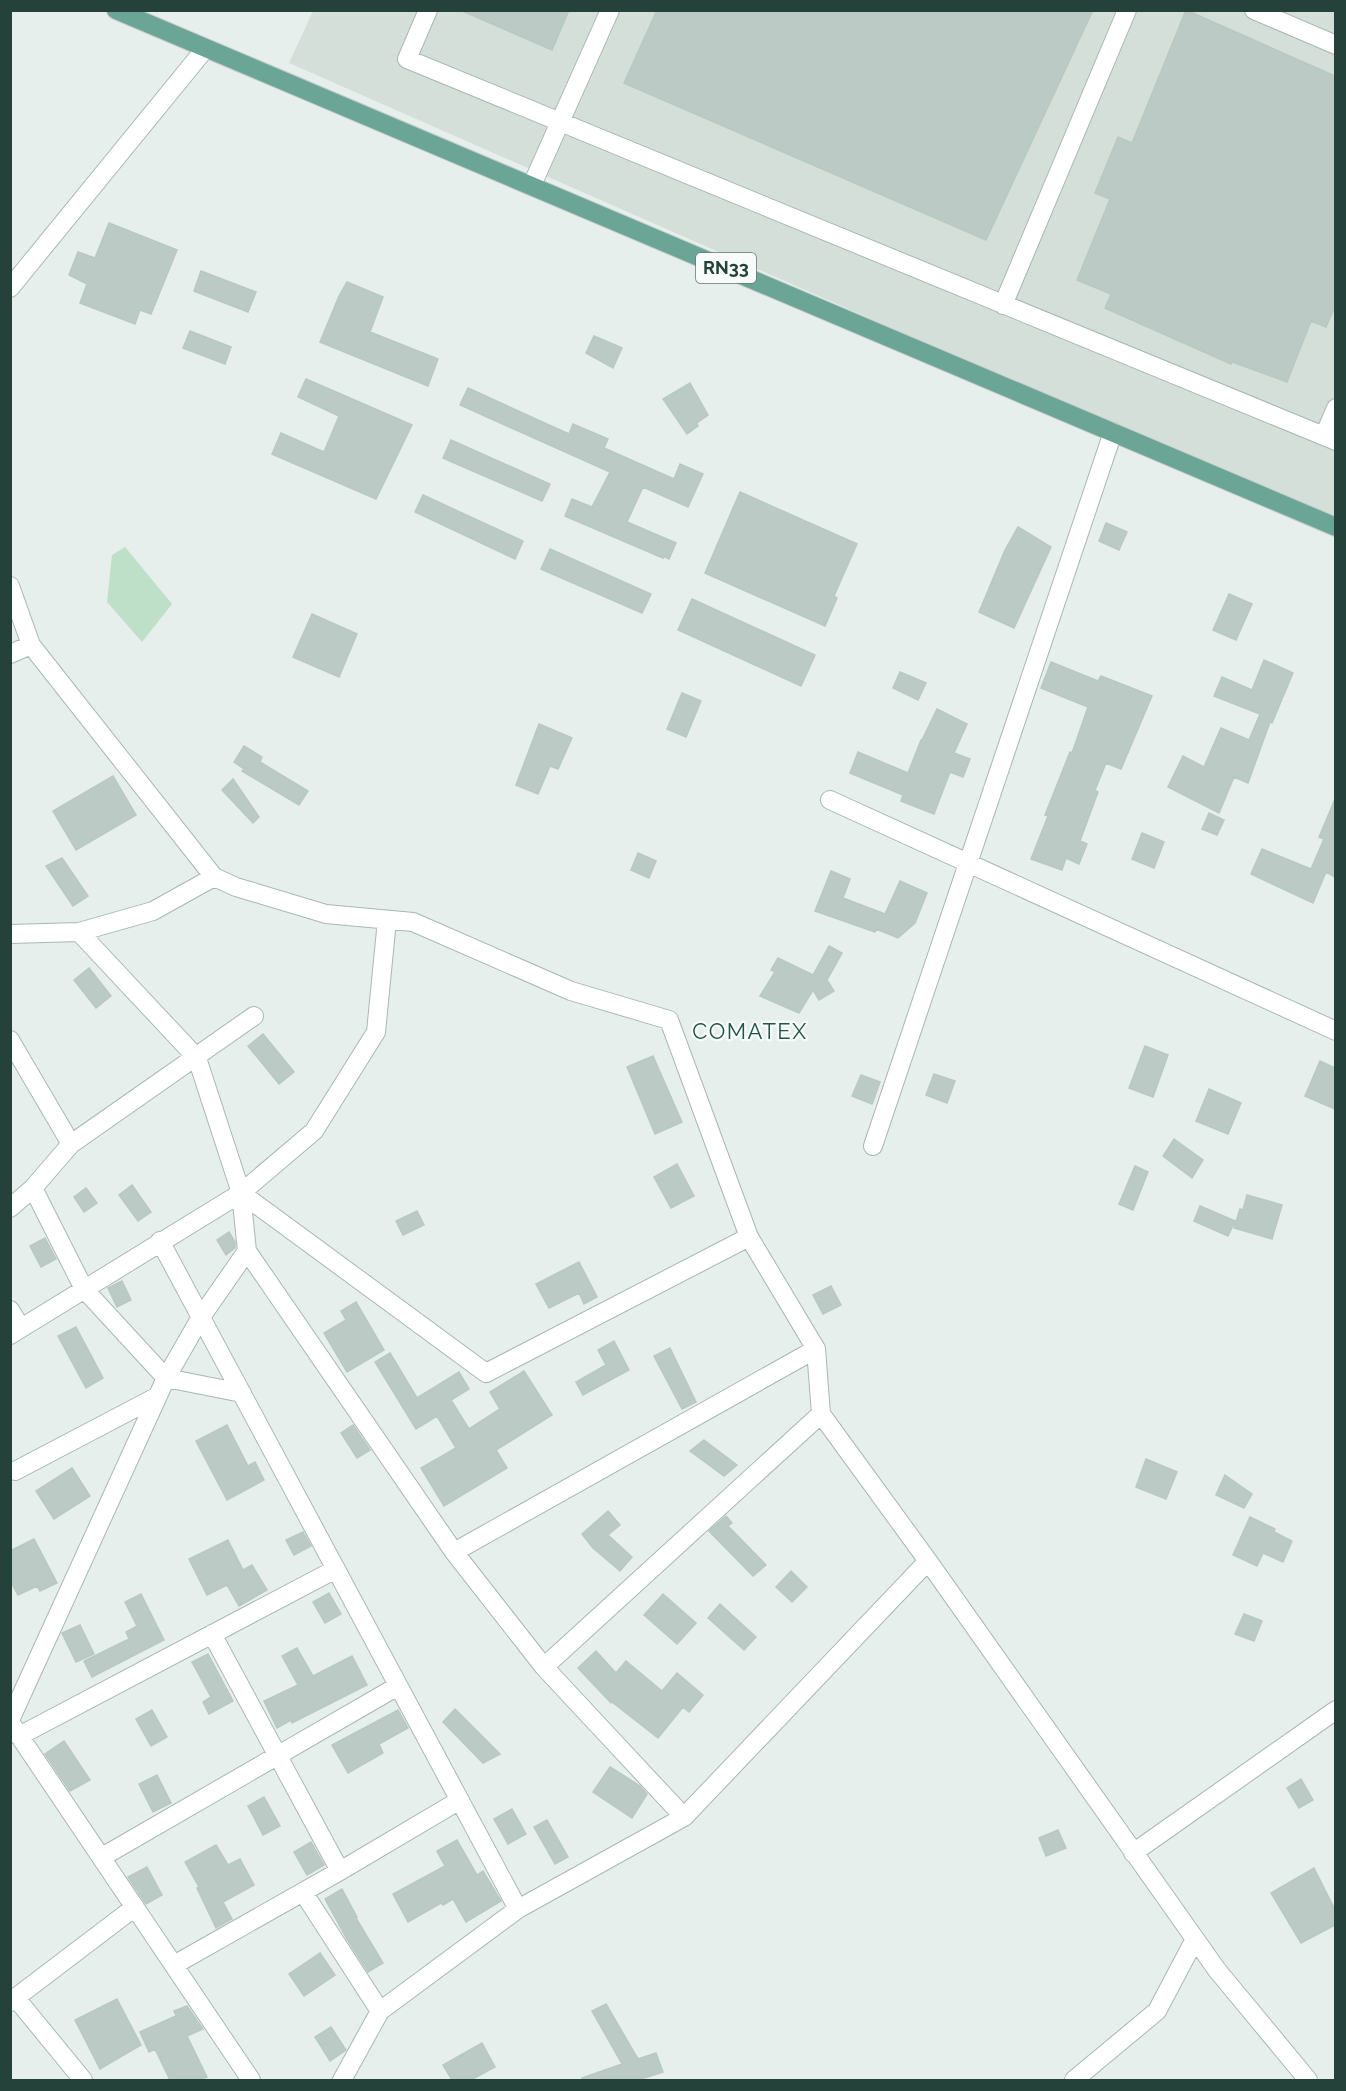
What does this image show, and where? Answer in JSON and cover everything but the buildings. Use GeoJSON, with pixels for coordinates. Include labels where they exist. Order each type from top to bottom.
{"type":"FeatureCollection","features":[{"type":"Feature","properties":{"kind":"main road","name":"RN33"},"geometry":{"type":"LineString","coordinates":[[116,10],[205,50],[532,185],[1335,528]]}},
{"type":"Feature","properties":{"kind":"street"},"geometry":{"type":"LineString","coordinates":[[428,10],[407,59],[1330,439],[1335,408]]}},
{"type":"Feature","properties":{"kind":"street"},"geometry":{"type":"LineString","coordinates":[[532,185],[610,10]]}},
{"type":"Feature","properties":{"kind":"street"},"geometry":{"type":"LineString","coordinates":[[1003,305],[1127,10]]}},
{"type":"Feature","properties":{"kind":"street"},"geometry":{"type":"LineString","coordinates":[[1254,10],[1335,45]]}},
{"type":"Feature","properties":{"kind":"street"},"geometry":{"type":"LineString","coordinates":[[10,288],[205,50]]}},
{"type":"Feature","properties":{"kind":"street"},"geometry":{"type":"LineString","coordinates":[[873,1146],[1113,432]]}},
{"type":"Feature","properties":{"kind":"street"},"geometry":{"type":"LineString","coordinates":[[10,586],[31,645],[214,877],[236,887],[326,914],[413,922],[571,991],[669,1020],[749,1237],[816,1349],[821,1414],[928,1561],[1216,1970],[1308,2080]]}},
{"type":"Feature","properties":{"kind":"street"},"geometry":{"type":"LineString","coordinates":[[10,654],[31,645]]}},
{"type":"Feature","properties":{"kind":"street"},"geometry":{"type":"LineString","coordinates":[[830,800],[1335,1031]]}},
{"type":"Feature","properties":{"kind":"street"},"geometry":{"type":"LineString","coordinates":[[10,934],[79,932],[153,911],[214,877]]}},
{"type":"Feature","properties":{"kind":"street"},"geometry":{"type":"LineString","coordinates":[[10,1310],[16,1331],[241,1193],[314,1131],[376,1032],[387,920]]}},
{"type":"Feature","properties":{"kind":"street"},"geometry":{"type":"LineString","coordinates":[[79,932],[197,1058],[241,1193],[248,1251],[454,1552],[544,1667],[684,1817]]}},
{"type":"Feature","properties":{"kind":"street"},"geometry":{"type":"LineString","coordinates":[[10,1208],[33,1188],[71,1144],[254,1016]]}},
{"type":"Feature","properties":{"kind":"street"},"geometry":{"type":"LineString","coordinates":[[10,1040],[71,1144]]}},
{"type":"Feature","properties":{"kind":"street"},"geometry":{"type":"LineString","coordinates":[[33,1188],[84,1289],[166,1378],[242,1393]]}},
{"type":"Feature","properties":{"kind":"street"},"geometry":{"type":"LineString","coordinates":[[241,1193],[486,1373],[749,1237]]}},
{"type":"Feature","properties":{"kind":"street"},"geometry":{"type":"LineString","coordinates":[[160,1241],[518,1909]]}},
{"type":"Feature","properties":{"kind":"street"},"geometry":{"type":"LineString","coordinates":[[14,1726],[166,1378],[201,1317],[248,1251]]}},
{"type":"Feature","properties":{"kind":"street"},"geometry":{"type":"LineString","coordinates":[[454,1552],[816,1349]]}},
{"type":"Feature","properties":{"kind":"street"},"geometry":{"type":"LineString","coordinates":[[15,1471],[158,1396]]}},
{"type":"Feature","properties":{"kind":"street"},"geometry":{"type":"LineString","coordinates":[[544,1667],[821,1414]]}},
{"type":"Feature","properties":{"kind":"street"},"geometry":{"type":"LineString","coordinates":[[342,2080],[380,2011],[518,1909],[684,1817],[928,1561]]}},
{"type":"Feature","properties":{"kind":"street"},"geometry":{"type":"LineString","coordinates":[[14,1726],[212,1634],[336,1569]]}},
{"type":"Feature","properties":{"kind":"street"},"geometry":{"type":"LineString","coordinates":[[212,1634],[340,1871]]}},
{"type":"Feature","properties":{"kind":"street"},"geometry":{"type":"LineString","coordinates":[[102,1857],[398,1686]]}},
{"type":"Feature","properties":{"kind":"street"},"geometry":{"type":"LineString","coordinates":[[1133,1853],[1335,1710]]}},
{"type":"Feature","properties":{"kind":"street"},"geometry":{"type":"LineString","coordinates":[[14,1726],[251,2080]]}},
{"type":"Feature","properties":{"kind":"street"},"geometry":{"type":"LineString","coordinates":[[174,1965],[460,1800]]}},
{"type":"Feature","properties":{"kind":"street"},"geometry":{"type":"LineString","coordinates":[[303,1892],[380,2011]]}},
{"type":"Feature","properties":{"kind":"street"},"geometry":{"type":"LineString","coordinates":[[83,2080],[13,2000],[135,1907]]}},
{"type":"Feature","properties":{"kind":"street"},"geometry":{"type":"LineString","coordinates":[[1074,2080],[1157,2011],[1195,1939]]}},
{"type":"Feature","properties":{"kind":"shaded area"},"geometry":{"type":"Polygon","coordinates":[[[313,11],[1335,11],[1335,519],[955,356],[289,63],[313,11]]]}},
{"type":"Feature","properties":{"kind":"green space"},"geometry":{"type":"Polygon","coordinates":[[[125,547],[172,604],[142,642],[107,602],[112,555],[125,547]]]}},
{"type":"Feature","properties":{"kind":"district","name":"COMATEX"},"geometry":{"type":"Point","coordinates":[750,1031]}}]}
